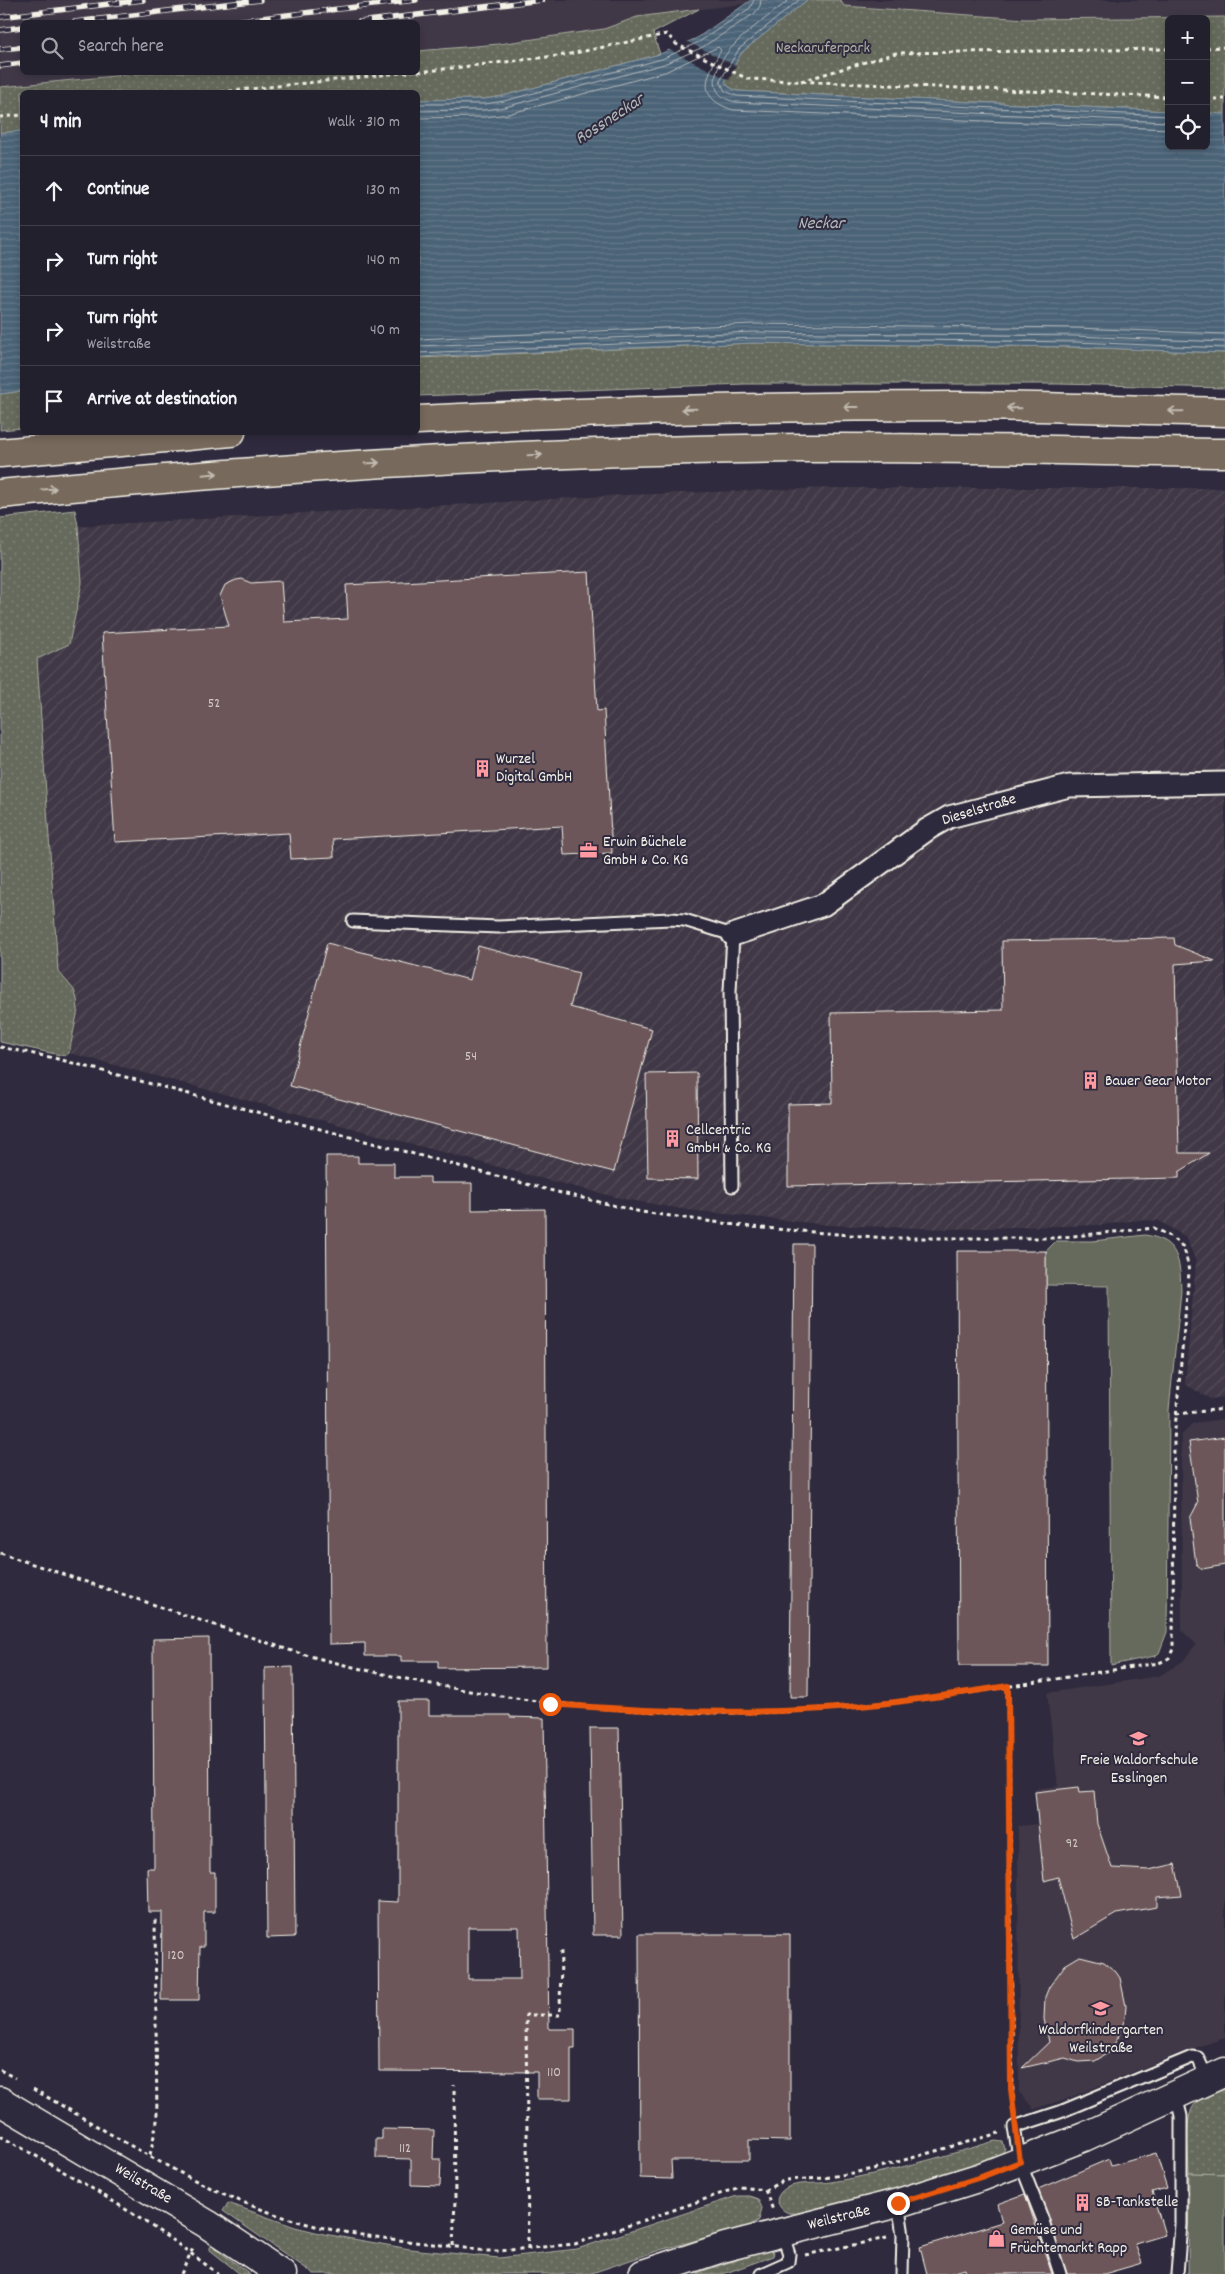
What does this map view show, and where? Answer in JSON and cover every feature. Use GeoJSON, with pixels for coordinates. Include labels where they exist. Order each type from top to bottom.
{"type":"FeatureCollection","features":[{"type":"Feature","properties":{"kind":"highway"},"geometry":{"type":"LineString","coordinates":[[420,420],[651,410],[812,407],[955,406],[1225,412]]}},
{"type":"Feature","properties":{"kind":"highway"},"geometry":{"type":"LineString","coordinates":[[0,453],[198,435]]}},
{"type":"Feature","properties":{"kind":"highway"},"geometry":{"type":"LineString","coordinates":[[0,494],[250,471],[521,456],[806,448],[1225,453]]}},
{"type":"Feature","properties":{"kind":"street","name":"Dieselstraße"},"geometry":{"type":"LineString","coordinates":[[733,935],[823,905],[928,829],[949,817],[1069,786],[1225,783]]}},
{"type":"Feature","properties":{"kind":"street","name":"Weilstraße"},"geometry":{"type":"LineString","coordinates":[[643,2274],[698,2255],[785,2243],[898,2203],[981,2177],[1084,2137],[1217,2076]]}},
{"type":"Feature","properties":{"kind":"street","name":"Weilstraße"},"geometry":{"type":"LineString","coordinates":[[0,2100],[207,2224],[282,2274]]}},
{"type":"Feature","properties":{"kind":"lane"},"geometry":{"type":"LineString","coordinates":[[353,921],[498,927],[671,919],[684,920],[733,935],[730,977],[732,1186]]}},
{"type":"Feature","properties":{"kind":"lane"},"geometry":{"type":"LineString","coordinates":[[1060,2274],[1042,2218],[1020,2162],[1014,2128],[1060,2112],[1192,2056],[1198,2058],[1217,2076]]}},
{"type":"Feature","properties":{"kind":"lane"},"geometry":{"type":"LineString","coordinates":[[1176,2096],[1182,2116],[1181,2224],[1177,2274]]}},
{"type":"Feature","properties":{"kind":"lane"},"geometry":{"type":"LineString","coordinates":[[898,2203],[904,2235],[902,2274]]}},
{"type":"Feature","properties":{"kind":"lane"},"geometry":{"type":"LineString","coordinates":[[761,2274],[785,2265],[790,2259],[785,2243]]}},
{"type":"Feature","properties":{"kind":"path"},"geometry":{"type":"LineString","coordinates":[[420,72],[565,55],[667,34],[676,44],[734,74],[748,79],[1165,97]]}},
{"type":"Feature","properties":{"kind":"path"},"geometry":{"type":"LineString","coordinates":[[1210,48],[1225,47]]}},
{"type":"Feature","properties":{"kind":"path"},"geometry":{"type":"LineString","coordinates":[[798,82],[896,53],[1165,49]]}},
{"type":"Feature","properties":{"kind":"path"},"geometry":{"type":"LineString","coordinates":[[240,90],[382,75]]}},
{"type":"Feature","properties":{"kind":"path"},"geometry":{"type":"LineString","coordinates":[[1210,99],[1225,99]]}},
{"type":"Feature","properties":{"kind":"path"},"geometry":{"type":"LineString","coordinates":[[0,117],[20,115]]}},
{"type":"Feature","properties":{"kind":"path"},"geometry":{"type":"LineString","coordinates":[[0,1047],[54,1058],[549,1190],[671,1217],[790,1231],[887,1238],[1053,1238],[1090,1236],[1144,1228],[1163,1231],[1183,1247],[1189,1272],[1174,1440],[1172,1654],[1165,1661],[1159,1663],[897,1702],[806,1710],[677,1712],[550,1704],[420,1683],[333,1662],[276,1646],[0,1553]]}},
{"type":"Feature","properties":{"kind":"path"},"geometry":{"type":"LineString","coordinates":[[1176,1414],[1225,1409]]}},
{"type":"Feature","properties":{"kind":"path"},"geometry":{"type":"LineString","coordinates":[[32,2088],[202,2184],[228,2196],[298,2222],[325,2228],[498,2251],[564,2246],[588,2240],[740,2187],[765,2190],[785,2180],[825,2178],[873,2169],[1014,2128],[1011,2089],[1008,1686]]}},
{"type":"Feature","properties":{"kind":"path"},"geometry":{"type":"LineString","coordinates":[[150,2155],[157,2121],[155,1918]]}},
{"type":"Feature","properties":{"kind":"path"},"geometry":{"type":"LineString","coordinates":[[528,2249],[526,2015],[560,2015],[560,1951]]}},
{"type":"Feature","properties":{"kind":"path"},"geometry":{"type":"LineString","coordinates":[[0,2070],[16,2079]]}},
{"type":"Feature","properties":{"kind":"path"},"geometry":{"type":"LineString","coordinates":[[453,2246],[455,2200],[454,2085]]}},
{"type":"Feature","properties":{"kind":"path"},"geometry":{"type":"LineString","coordinates":[[0,2136],[94,2189],[190,2252],[218,2274]]}},
{"type":"Feature","properties":{"kind":"path"},"geometry":{"type":"LineString","coordinates":[[181,2274],[190,2252],[207,2224]]}},
{"type":"Feature","properties":{"kind":"path"},"geometry":{"type":"LineString","coordinates":[[785,2243],[816,2254],[904,2235]]}},
{"type":"Feature","properties":{"kind":"shaded area"},"geometry":{"type":"Polygon","coordinates":[[[0,0],[777,0],[637,17],[604,29],[499,44],[420,51],[420,20],[20,20],[20,75],[135,75],[0,87],[0,0]]]}},
{"type":"Feature","properties":{"kind":"shaded area"},"geometry":{"type":"Polygon","coordinates":[[[840,0],[1225,0],[1225,17],[1165,15],[1165,18],[1025,19],[844,6],[840,0]]]}},
{"type":"Feature","properties":{"kind":"shaded area"},"geometry":{"type":"Polygon","coordinates":[[[830,488],[1225,488],[1225,1397],[1210,1399],[1185,1384],[1196,1262],[1186,1237],[1159,1221],[1139,1220],[1101,1225],[947,1229],[829,1225],[688,1210],[624,1199],[543,1179],[69,1053],[78,1010],[74,990],[58,971],[37,659],[69,644],[82,583],[78,526],[624,495],[830,488]]]}},
{"type":"Feature","properties":{"kind":"shaded area","name":"Freie Waldorfschule Esslingen"},"geometry":{"type":"Polygon","coordinates":[[[1225,1419],[1225,2038],[1185,2051],[1069,2098],[1034,2109],[1019,2092],[1018,1826],[1038,1824],[1034,1789],[1058,1786],[1047,1693],[1159,1676],[1183,1661],[1196,1644],[1182,1631],[1181,1436],[1193,1423],[1225,1419]]]}},
{"type":"Feature","properties":{"kind":"green space","name":"Neckaruferpark"},"geometry":{"type":"Polygon","coordinates":[[[807,0],[840,0],[844,6],[1025,19],[1165,18],[1165,111],[737,91],[729,87],[725,82],[742,52],[807,0]]]}},
{"type":"Feature","properties":{"kind":"green space"},"geometry":{"type":"Polygon","coordinates":[[[699,9],[653,33],[660,54],[503,96],[485,99],[420,100],[420,90],[20,90],[20,131],[0,133],[0,87],[126,75],[420,75],[420,51],[499,44],[604,29],[637,17],[699,9]]]}},
{"type":"Feature","properties":{"kind":"green space","name":"Neckaruferpark"},"geometry":{"type":"Polygon","coordinates":[[[1210,17],[1225,17],[1225,114],[1210,113],[1210,17]]]}},
{"type":"Feature","properties":{"kind":"green space"},"geometry":{"type":"Polygon","coordinates":[[[753,343],[1075,347],[1225,353],[1225,388],[1059,384],[745,384],[420,396],[420,358],[753,343]]]}},
{"type":"Feature","properties":{"kind":"green space"},"geometry":{"type":"Polygon","coordinates":[[[20,391],[20,428],[0,430],[0,394],[20,391]]]}},
{"type":"Feature","properties":{"kind":"green space"},"geometry":{"type":"Polygon","coordinates":[[[75,510],[82,583],[69,644],[37,659],[58,971],[74,990],[78,1010],[69,1053],[65,1056],[0,1042],[0,518],[75,510]]]}},
{"type":"Feature","properties":{"kind":"green space"},"geometry":{"type":"Polygon","coordinates":[[[1145,1235],[1165,1242],[1171,1247],[1178,1261],[1181,1280],[1169,1410],[1167,1632],[1159,1653],[1155,1656],[1111,1665],[1109,1286],[1046,1285],[1046,1251],[1056,1241],[1093,1241],[1145,1235]]]}},
{"type":"Feature","properties":{"kind":"green space"},"geometry":{"type":"Polygon","coordinates":[[[1225,2089],[1225,2174],[1189,2173],[1188,2126],[1192,2109],[1203,2098],[1225,2089]]]}},
{"type":"Feature","properties":{"kind":"green space"},"geometry":{"type":"Polygon","coordinates":[[[995,2141],[1003,2142],[1005,2149],[1000,2156],[921,2182],[809,2213],[795,2214],[784,2211],[777,2200],[780,2193],[785,2189],[799,2184],[831,2182],[872,2174],[934,2159],[995,2141]]]}},
{"type":"Feature","properties":{"kind":"green space"},"geometry":{"type":"Polygon","coordinates":[[[1189,2173],[1225,2174],[1225,2274],[1188,2274],[1189,2173]]]}},
{"type":"Feature","properties":{"kind":"green space"},"geometry":{"type":"Polygon","coordinates":[[[737,2196],[749,2196],[758,2199],[762,2208],[759,2220],[750,2226],[660,2250],[589,2274],[314,2274],[223,2211],[228,2203],[295,2227],[324,2234],[410,2249],[499,2258],[577,2249],[737,2196]]]}},
{"type":"Feature","properties":{"kind":"green space"},"geometry":{"type":"Polygon","coordinates":[[[212,2246],[250,2274],[240,2274],[210,2250],[212,2246]]]}},
{"type":"Feature","properties":{"kind":"green space"},"geometry":{"type":"Polygon","coordinates":[[[769,2249],[774,2252],[773,2256],[723,2274],[694,2274],[769,2249]]]}},
{"type":"Feature","properties":{"kind":"water"},"geometry":{"type":"Polygon","coordinates":[[[751,0],[807,0],[742,52],[725,82],[729,87],[737,91],[1165,111],[1165,150],[1210,150],[1210,113],[1225,114],[1225,353],[1075,347],[753,343],[420,357],[420,100],[485,99],[503,96],[660,54],[697,38],[751,0]]]}},
{"type":"Feature","properties":{"kind":"water"},"geometry":{"type":"Polygon","coordinates":[[[20,131],[20,391],[0,394],[0,133],[20,131]]]}},
{"type":"Feature","properties":{"kind":"pier"},"geometry":{"type":"Polygon","coordinates":[[[686,41],[736,66],[729,80],[666,48],[686,41]]]}},
{"type":"Feature","properties":{"kind":"building"},"geometry":{"type":"Polygon","coordinates":[[[589,572],[597,711],[604,710],[612,853],[564,855],[562,826],[333,839],[334,857],[291,859],[289,833],[115,842],[102,633],[229,626],[220,596],[225,585],[242,579],[251,583],[281,581],[284,622],[348,619],[346,585],[589,572]]]}},
{"type":"Feature","properties":{"kind":"building"},"geometry":{"type":"Polygon","coordinates":[[[1174,938],[1175,945],[1215,961],[1175,964],[1179,1153],[1209,1153],[1179,1172],[1179,1178],[788,1186],[788,1104],[832,1103],[831,1013],[1003,1010],[1002,941],[1174,938]]]}},
{"type":"Feature","properties":{"kind":"building"},"geometry":{"type":"Polygon","coordinates":[[[327,943],[470,980],[478,946],[579,973],[570,1007],[652,1029],[614,1172],[290,1086],[327,943]]]}},
{"type":"Feature","properties":{"kind":"building","name":"Cellcentric GmbH & Co. KG"},"geometry":{"type":"Polygon","coordinates":[[[697,1073],[698,1179],[648,1178],[646,1074],[697,1073]]]}},
{"type":"Feature","properties":{"kind":"building"},"geometry":{"type":"Polygon","coordinates":[[[326,1156],[358,1156],[358,1163],[394,1163],[394,1177],[430,1177],[430,1183],[472,1183],[472,1210],[545,1209],[547,1667],[438,1668],[438,1661],[401,1661],[401,1656],[365,1656],[365,1643],[329,1644],[326,1156]]]}},
{"type":"Feature","properties":{"kind":"building"},"geometry":{"type":"Polygon","coordinates":[[[794,1244],[812,1244],[808,1697],[790,1697],[794,1244]]]}},
{"type":"Feature","properties":{"kind":"building"},"geometry":{"type":"Polygon","coordinates":[[[957,1251],[1046,1251],[1048,1666],[959,1666],[957,1251]]]}},
{"type":"Feature","properties":{"kind":"building"},"geometry":{"type":"Polygon","coordinates":[[[1225,1437],[1225,1565],[1202,1569],[1196,1564],[1190,1518],[1198,1503],[1189,1442],[1225,1437]]]}},
{"type":"Feature","properties":{"kind":"building"},"geometry":{"type":"Polygon","coordinates":[[[209,1638],[210,1872],[215,1872],[215,1912],[204,1912],[204,1947],[200,1947],[199,2000],[161,2000],[162,1912],[148,1912],[147,1868],[154,1868],[153,1639],[209,1638]]]}},
{"type":"Feature","properties":{"kind":"building"},"geometry":{"type":"Polygon","coordinates":[[[293,1667],[295,1937],[267,1938],[265,1668],[293,1667]]]}},
{"type":"Feature","properties":{"kind":"building"},"geometry":{"type":"Polygon","coordinates":[[[398,1701],[429,1701],[429,1715],[510,1715],[510,1717],[544,1718],[549,2029],[575,2029],[575,2048],[571,2048],[571,2099],[537,2099],[537,2072],[379,2071],[378,1901],[398,1902],[398,1701]],[[468,1927],[468,1979],[520,1979],[519,1927],[468,1927]]]}},
{"type":"Feature","properties":{"kind":"building"},"geometry":{"type":"Polygon","coordinates":[[[590,1728],[619,1728],[623,1935],[593,1935],[590,1728]]]}},
{"type":"Feature","properties":{"kind":"building","name":"Freie Waldorfschule Esslingen"},"geometry":{"type":"Polygon","coordinates":[[[1079,1787],[1080,1792],[1094,1791],[1097,1824],[1112,1868],[1149,1870],[1175,1864],[1182,1895],[1157,1897],[1157,1907],[1116,1914],[1074,1939],[1058,1877],[1044,1881],[1035,1792],[1079,1787]]]}},
{"type":"Feature","properties":{"kind":"building"},"geometry":{"type":"Polygon","coordinates":[[[639,1934],[790,1934],[790,2141],[749,2140],[749,2160],[671,2160],[672,2179],[640,2178],[639,1934]]]}},
{"type":"Feature","properties":{"kind":"building","name":"Waldorfkindergarten Weilstraße"},"geometry":{"type":"Polygon","coordinates":[[[1080,1956],[1104,1962],[1120,1978],[1126,2006],[1125,2018],[1118,2038],[1108,2053],[1095,2061],[1078,2062],[1065,2058],[1022,2068],[1049,2042],[1044,2019],[1045,1997],[1049,1987],[1065,1965],[1080,1956]]]}},
{"type":"Feature","properties":{"kind":"building"},"geometry":{"type":"Polygon","coordinates":[[[382,2129],[434,2130],[433,2159],[441,2159],[440,2186],[411,2185],[411,2159],[376,2158],[376,2139],[382,2139],[382,2129]]]}},
{"type":"Feature","properties":{"kind":"building"},"geometry":{"type":"Polygon","coordinates":[[[1156,2153],[1167,2188],[1152,2192],[1165,2235],[1135,2244],[1142,2263],[1104,2274],[1067,2274],[1038,2189],[1109,2159],[1111,2166],[1156,2153]]]}},
{"type":"Feature","properties":{"kind":"building"},"geometry":{"type":"Polygon","coordinates":[[[1025,2194],[1052,2274],[966,2274],[965,2269],[948,2274],[927,2274],[920,2247],[1002,2222],[997,2204],[1025,2194]]]}},
{"type":"Feature","properties":{"kind":"railway"},"geometry":{"type":"LineString","coordinates":[[0,17],[143,0]]}},
{"type":"Feature","properties":{"kind":"railway"},"geometry":{"type":"LineString","coordinates":[[91,20],[260,0]]}},
{"type":"Feature","properties":{"kind":"railway"},"geometry":{"type":"LineString","coordinates":[[244,20],[416,0]]}},
{"type":"Feature","properties":{"kind":"railway"},"geometry":{"type":"LineString","coordinates":[[376,20],[542,0]]}},
{"type":"Feature","properties":{"kind":"railway"},"geometry":{"type":"LineString","coordinates":[[0,30],[20,27]]}},
{"type":"Feature","properties":{"kind":"railway"},"geometry":{"type":"LineString","coordinates":[[0,49],[20,47]]}},
{"type":"Feature","properties":{"kind":"railway"},"geometry":{"type":"LineString","coordinates":[[0,66],[20,63]]}},
{"type":"Feature","properties":{"kind":"place","name":"Wurzel Digital GmbH"},"geometry":{"type":"Point","coordinates":[482,768]}},
{"type":"Feature","properties":{"kind":"place","name":"Erwin Büchele GmbH & Co. KG"},"geometry":{"type":"Point","coordinates":[589,851]}},
{"type":"Feature","properties":{"kind":"place","name":"Bauer Gear Motor"},"geometry":{"type":"Point","coordinates":[1091,1081]}},
{"type":"Feature","properties":{"kind":"place","name":"Cellcentric GmbH & Co. KG"},"geometry":{"type":"Point","coordinates":[672,1139]}},
{"type":"Feature","properties":{"kind":"place","name":"Freie Waldorfschule Esslingen"},"geometry":{"type":"Point","coordinates":[1139,1739]}},
{"type":"Feature","properties":{"kind":"place","name":"Waldorfkindergarten Weilstraße"},"geometry":{"type":"Point","coordinates":[1101,2008]}},
{"type":"Feature","properties":{"kind":"place","name":"SB-Tankstelle"},"geometry":{"type":"Point","coordinates":[1082,2202]}},
{"type":"Feature","properties":{"kind":"place","name":"Gemüse und Früchtemarkt Rapp"},"geometry":{"type":"Point","coordinates":[996,2239]}},
{"type":"Feature","properties":{"kind":"route"},"geometry":{"type":"LineString","coordinates":[[550,1704],[629,1710],[709,1713],[806,1710],[872,1705],[1008,1686],[1011,2089],[1014,2128],[1020,2162],[944,2190],[898,2203]]}},
{"type":"Feature","properties":{"kind":"water label","name":"Rossneckar"},"geometry":{"type":"Point","coordinates":[610,120]}},
{"type":"Feature","properties":{"kind":"water label","name":"Neckar"},"geometry":{"type":"Point","coordinates":[821,224]}}]}
